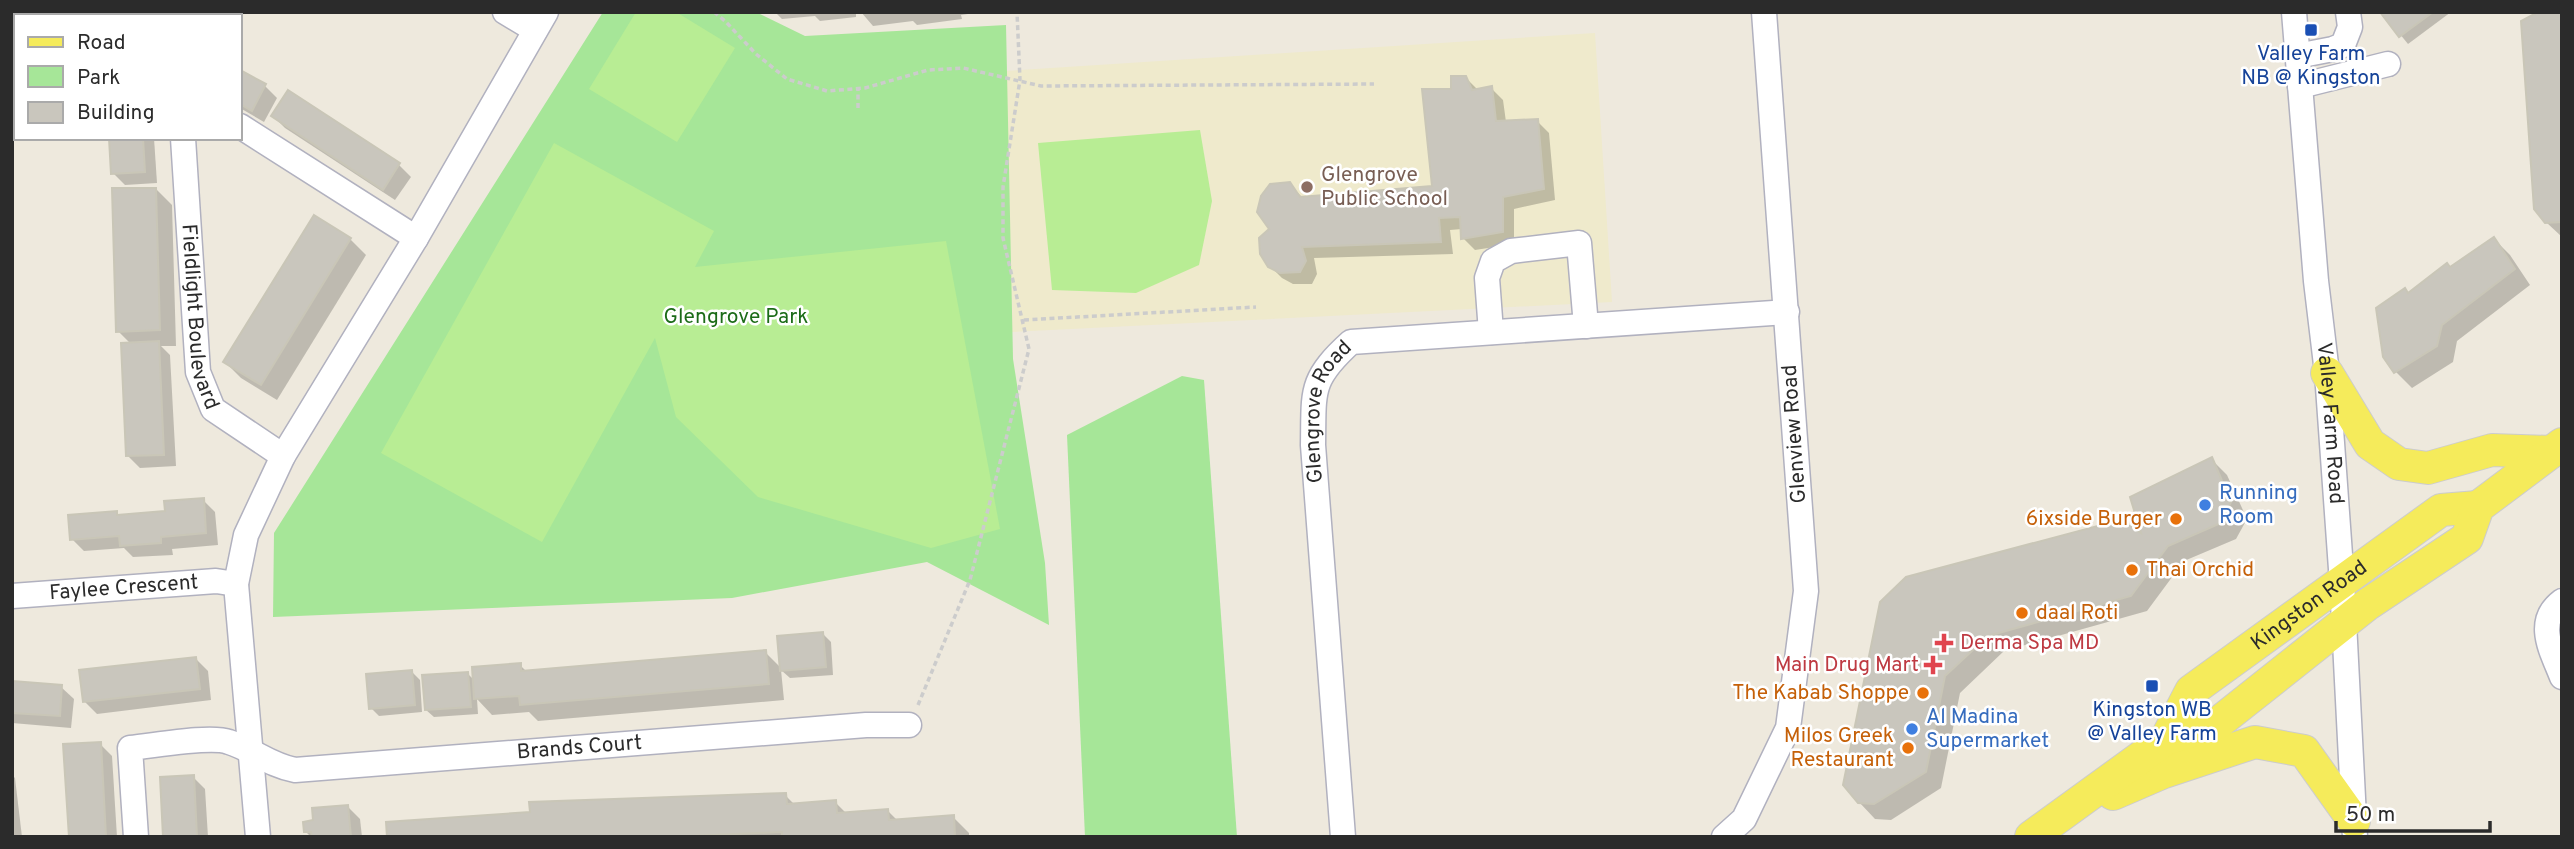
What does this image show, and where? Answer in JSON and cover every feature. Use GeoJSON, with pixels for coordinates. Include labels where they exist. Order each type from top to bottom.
{"type":"FeatureCollection","features":[{"type":"Feature","properties":{"kind":"main road"},"geometry":{"type":"LineString","coordinates":[[2327,373],[2370,444],[2399,464],[2428,468],[2491,450],[2556,448]]}},
{"type":"Feature","properties":{"kind":"main road"},"geometry":{"type":"LineString","coordinates":[[2478,507],[2556,448]]}},
{"type":"Feature","properties":{"kind":"main road","name":"Kingston Road"},"geometry":{"type":"LineString","coordinates":[[2031,837],[2166,739],[2218,723],[2343,622],[2467,538],[2478,507],[2441,510],[2191,691],[2166,739]]}},
{"type":"Feature","properties":{"kind":"main road"},"geometry":{"type":"LineString","coordinates":[[2057,819],[2164,772],[2255,743],[2304,751],[2355,829]]}},
{"type":"Feature","properties":{"kind":"street"},"geometry":{"type":"LineString","coordinates":[[258,837],[236,584],[246,535],[283,456],[416,238],[540,21],[505,12]]}},
{"type":"Feature","properties":{"kind":"street","name":"Glenview Road"},"geometry":{"type":"LineString","coordinates":[[1724,837],[1744,819],[1787,728],[1805,591],[1764,12]]}},
{"type":"Feature","properties":{"kind":"street","name":"Valley Farm Road"},"geometry":{"type":"LineString","coordinates":[[2294,12],[2315,281],[2327,373],[2342,583],[2355,829]]}},
{"type":"Feature","properties":{"kind":"street"},"geometry":{"type":"LineString","coordinates":[[2297,56],[2343,45],[2350,27],[2348,12]]}},
{"type":"Feature","properties":{"kind":"street"},"geometry":{"type":"LineString","coordinates":[[2300,86],[2388,64]]}},
{"type":"Feature","properties":{"kind":"street"},"geometry":{"type":"LineString","coordinates":[[242,127],[416,238]]}},
{"type":"Feature","properties":{"kind":"street","name":"Fieldlight Boulevard"},"geometry":{"type":"LineString","coordinates":[[183,140],[198,372],[213,409],[283,456]]}},
{"type":"Feature","properties":{"kind":"street"},"geometry":{"type":"LineString","coordinates":[[1491,332],[1487,278],[1493,261],[1511,251],[1579,243],[1586,326]]}},
{"type":"Feature","properties":{"kind":"street","name":"Glengrove Road"},"geometry":{"type":"LineString","coordinates":[[1343,837],[1313,445],[1314,391],[1328,364],[1351,342],[1787,312]]}},
{"type":"Feature","properties":{"kind":"street","name":"Faylee Crescent"},"geometry":{"type":"LineString","coordinates":[[12,596],[216,581],[236,584]]}},
{"type":"Feature","properties":{"kind":"street"},"geometry":{"type":"LineString","coordinates":[[2562,601],[2551,612],[2546,630],[2562,677]]}},
{"type":"Feature","properties":{"kind":"street","name":"Brands Court"},"geometry":{"type":"LineString","coordinates":[[252,752],[276,766],[295,770],[866,725],[909,725]]}},
{"type":"Feature","properties":{"kind":"street"},"geometry":{"type":"LineString","coordinates":[[136,837],[130,748],[226,740],[252,752]]}},
{"type":"Feature","properties":{"kind":"path"},"geometry":{"type":"LineString","coordinates":[[714,12],[756,54],[787,79],[827,91],[858,89],[928,70],[963,68],[1041,86],[1374,83]]}},
{"type":"Feature","properties":{"kind":"path"},"geometry":{"type":"LineString","coordinates":[[909,725],[970,580],[1029,349],[1003,238],[1003,187],[1020,80],[1017,12]]}},
{"type":"Feature","properties":{"kind":"path"},"geometry":{"type":"LineString","coordinates":[[858,89],[858,108]]}},
{"type":"Feature","properties":{"kind":"path"},"geometry":{"type":"LineString","coordinates":[[1024,320],[1256,307]]}},
{"type":"Feature","properties":{"kind":"shaded area","name":"Glengrove Public School"},"geometry":{"type":"Polygon","coordinates":[[[1595,33],[1612,302],[1012,332],[1006,71],[1595,33]]]}},
{"type":"Feature","properties":{"kind":"green space","name":"Glengrove Park"},"geometry":{"type":"Polygon","coordinates":[[[603,12],[756,12],[805,36],[1006,25],[1013,359],[1045,563],[1049,625],[927,562],[732,598],[273,617],[274,533],[603,12]]]}},
{"type":"Feature","properties":{"kind":"green space"},"geometry":{"type":"Polygon","coordinates":[[[636,12],[676,12],[735,48],[677,142],[589,89],[636,12]]]}},
{"type":"Feature","properties":{"kind":"green space"},"geometry":{"type":"Polygon","coordinates":[[[1200,130],[1212,201],[1199,265],[1136,293],[1052,290],[1038,143],[1200,130]]]}},
{"type":"Feature","properties":{"kind":"green space"},"geometry":{"type":"Polygon","coordinates":[[[554,143],[714,231],[695,267],[946,241],[1000,529],[931,548],[758,497],[676,417],[655,338],[542,542],[381,453],[554,143]]]}},
{"type":"Feature","properties":{"kind":"green space"},"geometry":{"type":"Polygon","coordinates":[[[1182,376],[1204,380],[1237,837],[1085,837],[1067,435],[1182,376]]]}},
{"type":"Feature","properties":{"kind":"building"},"geometry":{"type":"Polygon","coordinates":[[[2380,12],[2433,12],[2399,37],[2380,12]]]}},
{"type":"Feature","properties":{"kind":"building"},"geometry":{"type":"Polygon","coordinates":[[[2538,12],[2562,12],[2562,222],[2545,223],[2534,209],[2521,21],[2538,12]]]}},
{"type":"Feature","properties":{"kind":"building"},"geometry":{"type":"Polygon","coordinates":[[[242,71],[266,84],[252,111],[242,105],[242,71]]]}},
{"type":"Feature","properties":{"kind":"building"},"geometry":{"type":"Polygon","coordinates":[[[1451,76],[1466,76],[1472,90],[1492,86],[1496,121],[1538,119],[1544,189],[1503,197],[1503,232],[1461,239],[1460,217],[1439,218],[1441,242],[1302,247],[1306,261],[1300,272],[1280,273],[1268,267],[1260,254],[1259,238],[1269,229],[1257,212],[1261,196],[1270,184],[1290,182],[1300,197],[1432,186],[1422,89],[1451,89],[1451,76]]]}},
{"type":"Feature","properties":{"kind":"building"},"geometry":{"type":"Polygon","coordinates":[[[288,90],[400,163],[383,190],[271,116],[288,90]]]}},
{"type":"Feature","properties":{"kind":"building"},"geometry":{"type":"Polygon","coordinates":[[[109,140],[143,140],[145,172],[111,174],[109,140]]]}},
{"type":"Feature","properties":{"kind":"building"},"geometry":{"type":"Polygon","coordinates":[[[112,188],[156,188],[160,330],[116,332],[112,188]]]}},
{"type":"Feature","properties":{"kind":"building"},"geometry":{"type":"Polygon","coordinates":[[[314,215],[351,238],[261,385],[223,362],[314,215]]]}},
{"type":"Feature","properties":{"kind":"building"},"geometry":{"type":"Polygon","coordinates":[[[2494,237],[2515,269],[2442,325],[2437,346],[2394,373],[2383,357],[2376,308],[2405,288],[2408,293],[2447,263],[2450,267],[2494,237]]]}},
{"type":"Feature","properties":{"kind":"building"},"geometry":{"type":"Polygon","coordinates":[[[159,341],[164,455],[126,456],[121,343],[159,341]]]}},
{"type":"Feature","properties":{"kind":"building"},"geometry":{"type":"Polygon","coordinates":[[[2212,457],[2231,502],[2221,523],[2168,546],[2131,596],[1988,636],[1945,676],[1926,772],[1874,804],[1858,803],[1843,785],[1880,602],[1906,577],[2120,520],[2141,533],[2130,497],[2212,457]]]}},
{"type":"Feature","properties":{"kind":"building"},"geometry":{"type":"Polygon","coordinates":[[[204,498],[206,533],[161,537],[161,543],[120,546],[119,536],[70,540],[68,515],[165,511],[164,501],[204,498]]]}},
{"type":"Feature","properties":{"kind":"building"},"geometry":{"type":"Polygon","coordinates":[[[823,632],[826,667],[780,671],[777,636],[823,632]]]}},
{"type":"Feature","properties":{"kind":"building"},"geometry":{"type":"Polygon","coordinates":[[[766,650],[769,684],[520,705],[519,696],[474,699],[472,667],[521,663],[521,671],[766,650]]]}},
{"type":"Feature","properties":{"kind":"building"},"geometry":{"type":"Polygon","coordinates":[[[196,657],[200,689],[83,702],[79,670],[196,657]]]}},
{"type":"Feature","properties":{"kind":"building"},"geometry":{"type":"Polygon","coordinates":[[[412,670],[415,705],[369,709],[366,674],[412,670]]]}},
{"type":"Feature","properties":{"kind":"building"},"geometry":{"type":"Polygon","coordinates":[[[468,672],[471,707],[425,710],[422,675],[468,672]]]}},
{"type":"Feature","properties":{"kind":"building"},"geometry":{"type":"Polygon","coordinates":[[[12,681],[62,685],[60,716],[12,713],[12,681]]]}},
{"type":"Feature","properties":{"kind":"building"},"geometry":{"type":"Polygon","coordinates":[[[101,742],[106,837],[69,837],[63,744],[101,742]]]}},
{"type":"Feature","properties":{"kind":"building"},"geometry":{"type":"Polygon","coordinates":[[[194,775],[197,837],[163,837],[160,777],[194,775]]]}},
{"type":"Feature","properties":{"kind":"building"},"geometry":{"type":"Polygon","coordinates":[[[786,793],[787,804],[836,800],[837,813],[888,809],[889,820],[954,815],[955,837],[782,837],[782,832],[668,837],[387,837],[386,822],[530,812],[529,802],[786,793]]]}},
{"type":"Feature","properties":{"kind":"building"},"geometry":{"type":"Polygon","coordinates":[[[348,805],[351,837],[312,837],[311,832],[304,832],[303,822],[313,820],[312,808],[348,805]]]}},
{"type":"Feature","properties":{"kind":"place","name":"Valley Farm NB @ Kingston"},"geometry":{"type":"Point","coordinates":[2311,30]}},
{"type":"Feature","properties":{"kind":"place","name":"Glengrove Public School"},"geometry":{"type":"Point","coordinates":[1307,187]}},
{"type":"Feature","properties":{"kind":"place","name":"Running Room"},"geometry":{"type":"Point","coordinates":[2205,505]}},
{"type":"Feature","properties":{"kind":"place","name":"6ixside Burger"},"geometry":{"type":"Point","coordinates":[2176,519]}},
{"type":"Feature","properties":{"kind":"place","name":"Thai Orchid"},"geometry":{"type":"Point","coordinates":[2132,570]}},
{"type":"Feature","properties":{"kind":"place","name":"daal Roti"},"geometry":{"type":"Point","coordinates":[2022,613]}},
{"type":"Feature","properties":{"kind":"place","name":"Derma Spa MD"},"geometry":{"type":"Point","coordinates":[1944,643]}},
{"type":"Feature","properties":{"kind":"place","name":"Main Drug Mart"},"geometry":{"type":"Point","coordinates":[1933,665]}},
{"type":"Feature","properties":{"kind":"place","name":"Kingston WB @ Valley Farm"},"geometry":{"type":"Point","coordinates":[2152,686]}},
{"type":"Feature","properties":{"kind":"place","name":"The Kabab Shoppe"},"geometry":{"type":"Point","coordinates":[1923,693]}},
{"type":"Feature","properties":{"kind":"place","name":"Al Madina Supermarket"},"geometry":{"type":"Point","coordinates":[1912,729]}},
{"type":"Feature","properties":{"kind":"place","name":"Milos Greek Restaurant"},"geometry":{"type":"Point","coordinates":[1908,748]}}]}
